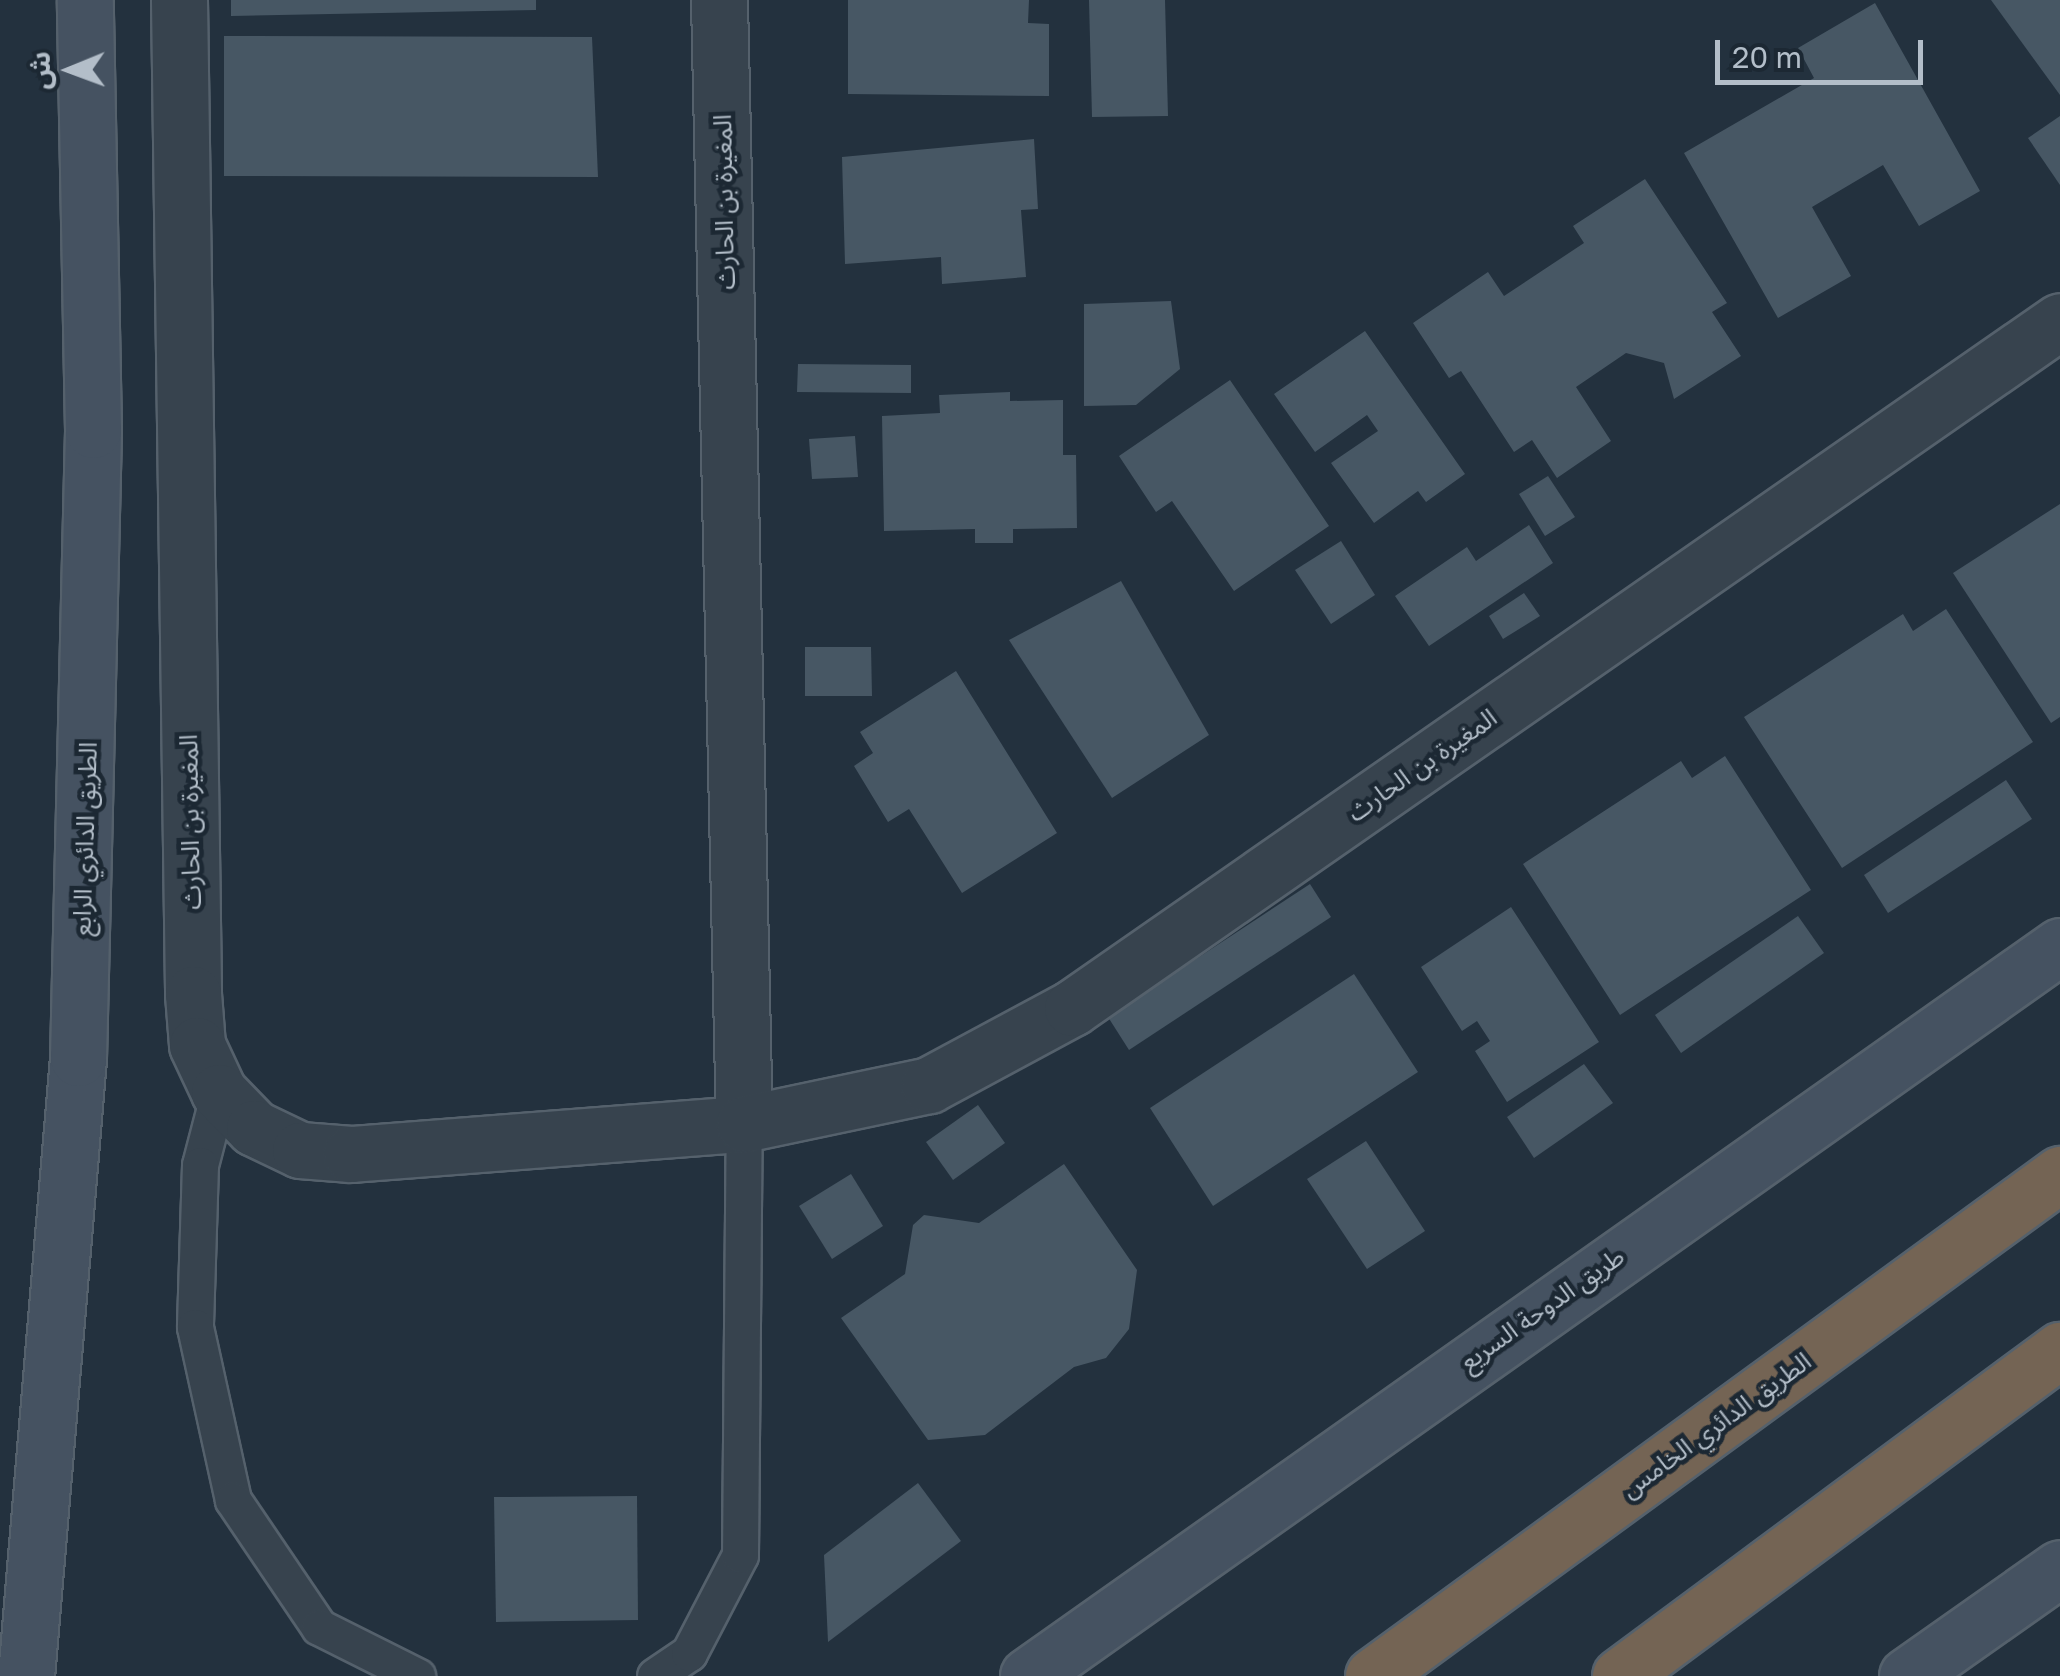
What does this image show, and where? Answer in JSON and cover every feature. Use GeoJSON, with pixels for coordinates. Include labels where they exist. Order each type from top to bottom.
{"type":"FeatureCollection","features":[{"type":"Feature","properties":{"kind":"highway","name":"الطريق الدائري الخامس"},"geometry":{"type":"LineString","coordinates":[[1372,1676],[2060,1174]]}},
{"type":"Feature","properties":{"kind":"highway"},"geometry":{"type":"LineString","coordinates":[[1620,1676],[2060,1350]]}},
{"type":"Feature","properties":{"kind":"main road","name":"الطريق الدائري الرابع"},"geometry":{"type":"LineString","coordinates":[[26,1676],[78,1058],[93,430],[86,0]]}},
{"type":"Feature","properties":{"kind":"main road","name":"طريق الدوحة السريع"},"geometry":{"type":"LineString","coordinates":[[1028,1676],[2060,946]]}},
{"type":"Feature","properties":{"kind":"main road"},"geometry":{"type":"LineString","coordinates":[[1907,1676],[2060,1568]]}},
{"type":"Feature","properties":{"kind":"street","name":"المغيرة بن الحارث"},"geometry":{"type":"LineString","coordinates":[[178,0],[193,994],[197,1045],[218,1092],[254,1128],[284,1142],[350,1154],[744,1124],[928,1084],[1072,1008],[2060,322]]}},
{"type":"Feature","properties":{"kind":"street","name":"المغيرة بن الحارث"},"geometry":{"type":"LineString","coordinates":[[720,0],[744,1124]]}},
{"type":"Feature","properties":{"kind":"lane"},"geometry":{"type":"LineString","coordinates":[[218,1092],[200,1165],[195,1327],[232,1500],[319,1627],[417,1676]]}},
{"type":"Feature","properties":{"kind":"lane"},"geometry":{"type":"LineString","coordinates":[[654,1676],[689,1653],[740,1555],[744,1124]]}},
{"type":"Feature","properties":{"kind":"building"},"geometry":{"type":"Polygon","coordinates":[[[231,0],[536,0],[536,10],[231,16],[231,0]]]}},
{"type":"Feature","properties":{"kind":"building"},"geometry":{"type":"Polygon","coordinates":[[[848,0],[1029,0],[1028,23],[1049,24],[1049,96],[848,94],[848,0]]]}},
{"type":"Feature","properties":{"kind":"building"},"geometry":{"type":"Polygon","coordinates":[[[1089,0],[1165,0],[1168,116],[1092,117],[1089,0]]]}},
{"type":"Feature","properties":{"kind":"building"},"geometry":{"type":"Polygon","coordinates":[[[1991,0],[2060,0],[2060,95],[1991,0]]]}},
{"type":"Feature","properties":{"kind":"building"},"geometry":{"type":"Polygon","coordinates":[[[1875,3],[1980,191],[1919,226],[1883,165],[1812,207],[1851,276],[1778,318],[1684,153],[1814,78],[1798,48],[1875,3]]]}},
{"type":"Feature","properties":{"kind":"building"},"geometry":{"type":"Polygon","coordinates":[[[224,36],[592,37],[598,177],[224,176],[224,36]]]}},
{"type":"Feature","properties":{"kind":"building"},"geometry":{"type":"Polygon","coordinates":[[[2060,116],[2060,185],[2028,138],[2060,116]]]}},
{"type":"Feature","properties":{"kind":"building"},"geometry":{"type":"Polygon","coordinates":[[[1034,139],[1038,209],[1021,210],[1026,277],[942,284],[941,257],[845,264],[842,157],[1034,139]]]}},
{"type":"Feature","properties":{"kind":"building"},"geometry":{"type":"Polygon","coordinates":[[[1645,179],[1727,303],[1712,312],[1741,356],[1674,399],[1664,363],[1626,353],[1576,387],[1611,441],[1557,478],[1532,440],[1514,452],[1461,371],[1449,378],[1413,323],[1488,272],[1504,296],[1584,243],[1573,226],[1645,179]]]}},
{"type":"Feature","properties":{"kind":"building"},"geometry":{"type":"Polygon","coordinates":[[[1171,301],[1180,369],[1136,405],[1084,406],[1084,304],[1171,301]]]}},
{"type":"Feature","properties":{"kind":"building"},"geometry":{"type":"Polygon","coordinates":[[[1365,331],[1465,474],[1426,502],[1418,491],[1374,523],[1331,463],[1378,431],[1367,415],[1315,452],[1274,394],[1365,331]]]}},
{"type":"Feature","properties":{"kind":"building"},"geometry":{"type":"Polygon","coordinates":[[[798,364],[911,365],[911,393],[797,392],[798,364]]]}},
{"type":"Feature","properties":{"kind":"building"},"geometry":{"type":"Polygon","coordinates":[[[1230,380],[1329,526],[1234,591],[1172,501],[1156,512],[1119,456],[1230,380]]]}},
{"type":"Feature","properties":{"kind":"building"},"geometry":{"type":"Polygon","coordinates":[[[1010,392],[1010,401],[1063,400],[1063,455],[1076,455],[1077,528],[1013,529],[1013,543],[975,543],[975,529],[884,531],[882,416],[940,413],[939,395],[1010,392]]]}},
{"type":"Feature","properties":{"kind":"building"},"geometry":{"type":"Polygon","coordinates":[[[855,436],[858,477],[812,479],[809,439],[855,436]]]}},
{"type":"Feature","properties":{"kind":"building"},"geometry":{"type":"Polygon","coordinates":[[[1548,476],[1575,517],[1545,536],[1519,494],[1548,476]]]}},
{"type":"Feature","properties":{"kind":"building"},"geometry":{"type":"Polygon","coordinates":[[[2060,504],[2060,717],[2051,723],[1953,573],[2060,504]]]}},
{"type":"Feature","properties":{"kind":"building"},"geometry":{"type":"Polygon","coordinates":[[[1529,525],[1553,563],[1429,646],[1395,596],[1467,547],[1476,561],[1529,525]]]}},
{"type":"Feature","properties":{"kind":"building"},"geometry":{"type":"Polygon","coordinates":[[[1341,541],[1375,595],[1331,624],[1295,570],[1341,541]]]}},
{"type":"Feature","properties":{"kind":"building"},"geometry":{"type":"Polygon","coordinates":[[[1121,581],[1209,735],[1112,798],[1009,640],[1121,581]]]}},
{"type":"Feature","properties":{"kind":"building"},"geometry":{"type":"Polygon","coordinates":[[[1524,593],[1540,616],[1503,639],[1489,616],[1524,593]]]}},
{"type":"Feature","properties":{"kind":"building"},"geometry":{"type":"Polygon","coordinates":[[[1946,609],[2033,742],[1842,868],[1744,717],[1903,614],[1913,631],[1946,609]]]}},
{"type":"Feature","properties":{"kind":"building"},"geometry":{"type":"Polygon","coordinates":[[[805,647],[871,647],[872,696],[805,696],[805,647]]]}},
{"type":"Feature","properties":{"kind":"building"},"geometry":{"type":"Polygon","coordinates":[[[956,671],[1057,833],[962,893],[909,809],[888,822],[854,766],[873,753],[860,732],[956,671]]]}},
{"type":"Feature","properties":{"kind":"building"},"geometry":{"type":"Polygon","coordinates":[[[1725,756],[1811,890],[1620,1015],[1523,864],[1681,761],[1692,778],[1725,756]]]}},
{"type":"Feature","properties":{"kind":"building"},"geometry":{"type":"Polygon","coordinates":[[[2006,780],[2032,819],[1888,913],[1864,875],[2006,780]]]}},
{"type":"Feature","properties":{"kind":"building"},"geometry":{"type":"Polygon","coordinates":[[[1310,884],[1331,917],[1129,1050],[1108,1017],[1310,884]]]}},
{"type":"Feature","properties":{"kind":"building"},"geometry":{"type":"Polygon","coordinates":[[[1511,907],[1599,1042],[1507,1102],[1475,1051],[1490,1041],[1477,1021],[1462,1031],[1421,967],[1511,907]]]}},
{"type":"Feature","properties":{"kind":"building"},"geometry":{"type":"Polygon","coordinates":[[[1798,916],[1824,953],[1681,1053],[1655,1015],[1798,916]]]}},
{"type":"Feature","properties":{"kind":"building"},"geometry":{"type":"Polygon","coordinates":[[[1354,974],[1418,1072],[1213,1206],[1150,1108],[1354,974]]]}},
{"type":"Feature","properties":{"kind":"building"},"geometry":{"type":"Polygon","coordinates":[[[1584,1064],[1613,1103],[1534,1158],[1507,1117],[1584,1064]]]}},
{"type":"Feature","properties":{"kind":"building"},"geometry":{"type":"Polygon","coordinates":[[[978,1105],[1005,1143],[953,1180],[926,1142],[978,1105]]]}},
{"type":"Feature","properties":{"kind":"building"},"geometry":{"type":"Polygon","coordinates":[[[1366,1141],[1425,1231],[1367,1269],[1307,1179],[1366,1141]]]}},
{"type":"Feature","properties":{"kind":"building"},"geometry":{"type":"Polygon","coordinates":[[[1064,1164],[1137,1270],[1129,1329],[1106,1358],[1074,1367],[985,1435],[928,1440],[841,1318],[905,1274],[913,1225],[924,1215],[979,1223],[1064,1164]]]}},
{"type":"Feature","properties":{"kind":"building"},"geometry":{"type":"Polygon","coordinates":[[[851,1174],[883,1226],[832,1259],[799,1206],[851,1174]]]}},
{"type":"Feature","properties":{"kind":"building"},"geometry":{"type":"Polygon","coordinates":[[[918,1483],[961,1541],[828,1642],[824,1555],[918,1483]]]}},
{"type":"Feature","properties":{"kind":"building"},"geometry":{"type":"Polygon","coordinates":[[[637,1496],[638,1620],[496,1622],[494,1497],[637,1496]]]}}]}
